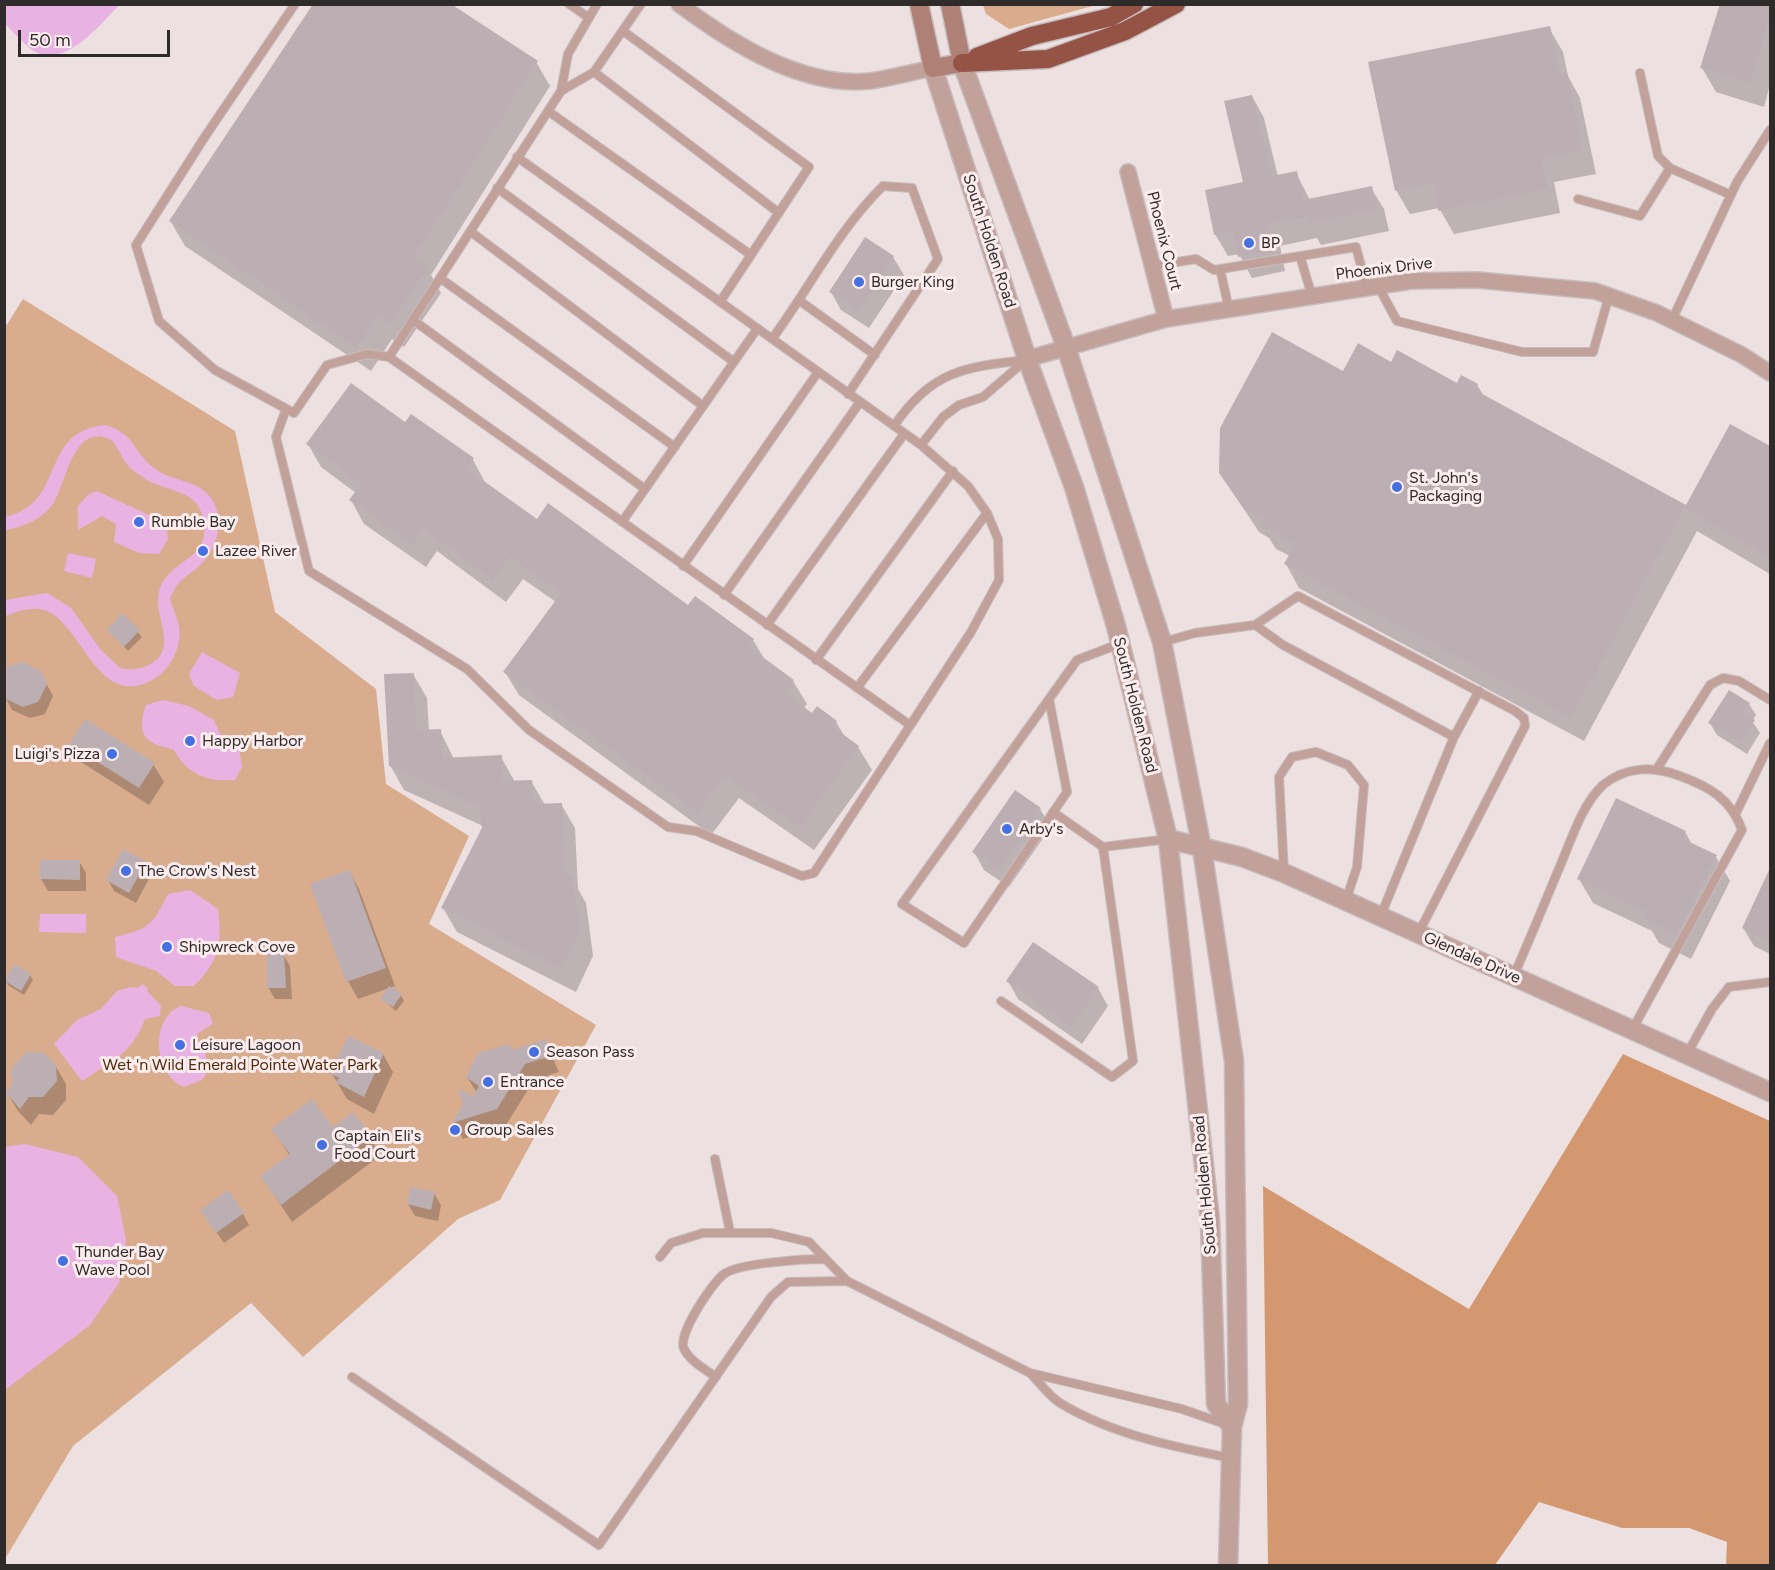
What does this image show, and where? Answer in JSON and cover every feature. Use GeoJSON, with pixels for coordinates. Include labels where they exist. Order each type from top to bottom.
{"type":"FeatureCollection","features":[{"type":"Feature","properties":{"kind":"highway"},"geometry":{"type":"LineString","coordinates":[[962,63],[1032,36],[1111,17],[1134,4]]}},
{"type":"Feature","properties":{"kind":"highway"},"geometry":{"type":"LineString","coordinates":[[962,63],[1048,59],[1125,31],[1176,4]]}},
{"type":"Feature","properties":{"kind":"main road","name":"South Holden Road"},"geometry":{"type":"LineString","coordinates":[[918,4],[933,68]]}},
{"type":"Feature","properties":{"kind":"main road","name":"South Holden Road"},"geometry":{"type":"LineString","coordinates":[[951,4],[962,63]]}},
{"type":"Feature","properties":{"kind":"main road"},"geometry":{"type":"LineString","coordinates":[[933,68],[962,63]]}},
{"type":"Feature","properties":{"kind":"street"},"geometry":{"type":"LineString","coordinates":[[679,4],[749,52],[824,78],[869,81],[933,68]]}},
{"type":"Feature","properties":{"kind":"street","name":"South Holden Road"},"geometry":{"type":"LineString","coordinates":[[962,63],[1066,347],[1162,642],[1202,849],[1233,1060],[1238,1404],[1232,1427],[1228,1566]]}},
{"type":"Feature","properties":{"kind":"street","name":"South Holden Road"},"geometry":{"type":"LineString","coordinates":[[933,68],[1027,359],[1074,487],[1120,644],[1168,839],[1210,1220],[1216,1404],[1232,1427]]}},
{"type":"Feature","properties":{"kind":"street","name":"Phoenix Court"},"geometry":{"type":"LineString","coordinates":[[1128,172],[1166,319]]}},
{"type":"Feature","properties":{"kind":"street","name":"Phoenix Drive"},"geometry":{"type":"LineString","coordinates":[[1027,359],[1166,319],[1412,281],[1477,280],[1595,291],[1672,320],[1742,355],[1770,373]]}},
{"type":"Feature","properties":{"kind":"street","name":"Glendale Drive"},"geometry":{"type":"LineString","coordinates":[[1168,839],[1242,857],[1284,873],[1770,1092]]}},
{"type":"Feature","properties":{"kind":"lane"},"geometry":{"type":"LineString","coordinates":[[295,4],[206,135],[136,245],[159,321],[214,370],[294,413],[327,365],[367,354],[389,357],[910,725]]}},
{"type":"Feature","properties":{"kind":"lane"},"geometry":{"type":"LineString","coordinates":[[569,4],[589,18]]}},
{"type":"Feature","properties":{"kind":"lane"},"geometry":{"type":"LineString","coordinates":[[389,357],[561,91],[568,54],[597,4]]}},
{"type":"Feature","properties":{"kind":"lane"},"geometry":{"type":"LineString","coordinates":[[561,91],[594,72],[641,4]]}},
{"type":"Feature","properties":{"kind":"lane"},"geometry":{"type":"LineString","coordinates":[[623,31],[809,167],[720,302]]}},
{"type":"Feature","properties":{"kind":"lane"},"geometry":{"type":"LineString","coordinates":[[594,72],[779,213]]}},
{"type":"Feature","properties":{"kind":"lane"},"geometry":{"type":"LineString","coordinates":[[1640,73],[1658,156],[1670,168],[1731,195]]}},
{"type":"Feature","properties":{"kind":"lane"},"geometry":{"type":"LineString","coordinates":[[548,111],[751,255]]}},
{"type":"Feature","properties":{"kind":"lane"},"geometry":{"type":"LineString","coordinates":[[1672,320],[1731,195],[1770,130]]}},
{"type":"Feature","properties":{"kind":"lane"},"geometry":{"type":"LineString","coordinates":[[286,409],[276,437],[309,571],[467,669],[529,730],[668,827],[696,831],[801,876],[814,873],[970,632],[999,580],[998,539],[987,513],[968,486],[921,445],[517,157]]}},
{"type":"Feature","properties":{"kind":"lane"},"geometry":{"type":"LineString","coordinates":[[1578,199],[1640,216],[1670,168]]}},
{"type":"Feature","properties":{"kind":"lane"},"geometry":{"type":"LineString","coordinates":[[771,339],[800,301],[860,209],[883,186],[912,188],[938,259],[848,394]]}},
{"type":"Feature","properties":{"kind":"lane"},"geometry":{"type":"LineString","coordinates":[[497,188],[734,362]]}},
{"type":"Feature","properties":{"kind":"lane"},"geometry":{"type":"LineString","coordinates":[[471,232],[703,406]]}},
{"type":"Feature","properties":{"kind":"lane"},"geometry":{"type":"LineString","coordinates":[[1152,266],[1196,259],[1214,270],[1356,247],[1373,287],[1396,321],[1522,352],[1593,352],[1609,296]]}},
{"type":"Feature","properties":{"kind":"lane"},"geometry":{"type":"LineString","coordinates":[[1300,256],[1312,296]]}},
{"type":"Feature","properties":{"kind":"lane"},"geometry":{"type":"LineString","coordinates":[[1220,269],[1229,309]]}},
{"type":"Feature","properties":{"kind":"lane"},"geometry":{"type":"LineString","coordinates":[[440,278],[675,447]]}},
{"type":"Feature","properties":{"kind":"lane"},"geometry":{"type":"LineString","coordinates":[[800,301],[874,355]]}},
{"type":"Feature","properties":{"kind":"lane"},"geometry":{"type":"LineString","coordinates":[[413,320],[645,489]]}},
{"type":"Feature","properties":{"kind":"lane"},"geometry":{"type":"LineString","coordinates":[[622,522],[757,328]]}},
{"type":"Feature","properties":{"kind":"lane"},"geometry":{"type":"LineString","coordinates":[[894,426],[915,398],[948,375],[975,365],[1027,359]]}},
{"type":"Feature","properties":{"kind":"lane"},"geometry":{"type":"LineString","coordinates":[[921,445],[943,417],[959,405],[983,397],[1027,359]]}},
{"type":"Feature","properties":{"kind":"lane"},"geometry":{"type":"LineString","coordinates":[[683,566],[819,372]]}},
{"type":"Feature","properties":{"kind":"lane"},"geometry":{"type":"LineString","coordinates":[[724,595],[860,402]]}},
{"type":"Feature","properties":{"kind":"lane"},"geometry":{"type":"LineString","coordinates":[[767,625],[904,434]]}},
{"type":"Feature","properties":{"kind":"lane"},"geometry":{"type":"LineString","coordinates":[[816,660],[953,471]]}},
{"type":"Feature","properties":{"kind":"lane"},"geometry":{"type":"LineString","coordinates":[[857,688],[987,513]]}},
{"type":"Feature","properties":{"kind":"lane"},"geometry":{"type":"LineString","coordinates":[[1162,642],[1195,633],[1255,625],[1298,596],[1479,691],[1524,718],[1525,726],[1418,934]]}},
{"type":"Feature","properties":{"kind":"lane"},"geometry":{"type":"LineString","coordinates":[[1255,625],[1283,645],[1454,737]]}},
{"type":"Feature","properties":{"kind":"lane"},"geometry":{"type":"LineString","coordinates":[[1049,699],[1067,792],[964,943],[902,904],[1049,699],[1077,660],[1120,644]]}},
{"type":"Feature","properties":{"kind":"lane"},"geometry":{"type":"LineString","coordinates":[[1657,769],[1710,685],[1723,678],[1739,681],[1770,700]]}},
{"type":"Feature","properties":{"kind":"lane"},"geometry":{"type":"LineString","coordinates":[[1380,917],[1454,737],[1479,691]]}},
{"type":"Feature","properties":{"kind":"lane"},"geometry":{"type":"LineString","coordinates":[[1736,813],[1770,743]]}},
{"type":"Feature","properties":{"kind":"lane"},"geometry":{"type":"LineString","coordinates":[[1284,873],[1279,777],[1292,757],[1316,752],[1348,765],[1364,785],[1357,867],[1345,901]]}},
{"type":"Feature","properties":{"kind":"lane"},"geometry":{"type":"LineString","coordinates":[[1514,976],[1588,806],[1603,785],[1636,768],[1657,769],[1708,786],[1736,813],[1742,830],[1632,1030]]}},
{"type":"Feature","properties":{"kind":"lane"},"geometry":{"type":"LineString","coordinates":[[1053,812],[1103,847],[1168,839]]}},
{"type":"Feature","properties":{"kind":"lane"},"geometry":{"type":"LineString","coordinates":[[1001,1001],[1112,1077],[1133,1061],[1103,847]]}},
{"type":"Feature","properties":{"kind":"lane"},"geometry":{"type":"LineString","coordinates":[[1687,1055],[1712,1009],[1729,987],[1770,982]]}},
{"type":"Feature","properties":{"kind":"lane"},"geometry":{"type":"LineString","coordinates":[[715,1159],[730,1232]]}},
{"type":"Feature","properties":{"kind":"lane"},"geometry":{"type":"LineString","coordinates":[[660,1257],[671,1243],[703,1233],[771,1233],[809,1242],[847,1281],[1030,1373],[1182,1409],[1232,1427]]}},
{"type":"Feature","properties":{"kind":"lane"},"geometry":{"type":"LineString","coordinates":[[716,1377],[698,1364],[684,1349],[683,1335],[692,1317],[724,1273],[780,1260],[825,1259]]}},
{"type":"Feature","properties":{"kind":"lane"},"geometry":{"type":"LineString","coordinates":[[351,1377],[599,1545],[771,1297],[788,1282],[847,1281]]}},
{"type":"Feature","properties":{"kind":"lane"},"geometry":{"type":"LineString","coordinates":[[1030,1373],[1059,1402],[1127,1433],[1171,1446],[1231,1458]]}},
{"type":"Feature","properties":{"kind":"green space"},"geometry":{"type":"Polygon","coordinates":[[[983,4],[1096,5],[1009,29],[986,14],[983,4]]]}},
{"type":"Feature","properties":{"kind":"green space","name":"Wet 'n Wild Emerald Pointe Water Park"},"geometry":{"type":"Polygon","coordinates":[[[23,299],[235,431],[275,612],[376,689],[386,784],[469,836],[429,924],[596,1025],[500,1200],[458,1219],[303,1357],[251,1303],[73,1446],[5,1559],[4,329],[23,299]]]}},
{"type":"Feature","properties":{"kind":"shaded area"},"geometry":{"type":"Polygon","coordinates":[[[4,5],[119,5],[84,40],[62,53],[51,55],[40,54],[31,49],[5,24],[4,5]]]}},
{"type":"Feature","properties":{"kind":"shaded area","name":"Lazee River"},"geometry":{"type":"Polygon","coordinates":[[[104,425],[123,433],[149,464],[158,471],[200,488],[214,503],[219,523],[215,543],[210,552],[199,566],[178,584],[170,598],[179,628],[179,643],[174,657],[160,675],[135,686],[120,684],[106,676],[61,621],[49,612],[32,609],[5,616],[5,600],[47,593],[71,608],[101,650],[120,668],[134,669],[147,666],[157,659],[163,650],[164,641],[158,598],[160,588],[169,574],[196,551],[203,540],[204,522],[200,509],[193,500],[147,480],[128,466],[110,440],[95,437],[86,440],[78,448],[50,508],[32,521],[5,530],[5,517],[25,509],[38,498],[69,441],[83,431],[104,425]]]}},
{"type":"Feature","properties":{"kind":"shaded area","name":"Rumble Bay"},"geometry":{"type":"Polygon","coordinates":[[[97,491],[166,523],[168,539],[159,554],[139,553],[114,542],[116,524],[102,516],[78,530],[78,506],[89,494],[97,491]]]}},
{"type":"Feature","properties":{"kind":"shaded area"},"geometry":{"type":"Polygon","coordinates":[[[68,553],[96,559],[92,578],[64,571],[68,553]]]}},
{"type":"Feature","properties":{"kind":"shaded area"},"geometry":{"type":"Polygon","coordinates":[[[202,652],[240,673],[233,697],[217,700],[194,686],[189,674],[202,652]]]}},
{"type":"Feature","properties":{"kind":"shaded area","name":"Happy Harbor"},"geometry":{"type":"Polygon","coordinates":[[[163,700],[189,706],[214,720],[220,734],[239,747],[242,767],[235,780],[216,780],[199,775],[179,759],[174,750],[155,744],[146,737],[143,733],[142,722],[146,705],[163,700]]]}},
{"type":"Feature","properties":{"kind":"shaded area","name":"Shipwreck Cove"},"geometry":{"type":"Polygon","coordinates":[[[190,890],[218,909],[220,932],[214,959],[203,977],[194,986],[175,986],[156,971],[116,957],[115,937],[143,928],[153,920],[168,894],[190,890]]]}},
{"type":"Feature","properties":{"kind":"shaded area"},"geometry":{"type":"Polygon","coordinates":[[[40,914],[86,914],[86,933],[39,932],[40,914]]]}},
{"type":"Feature","properties":{"kind":"shaded area"},"geometry":{"type":"Polygon","coordinates":[[[142,984],[148,988],[147,991],[161,1006],[160,1016],[145,1019],[134,1041],[120,1056],[82,1081],[54,1044],[77,1020],[101,1009],[117,991],[131,987],[138,988],[142,984]]]}},
{"type":"Feature","properties":{"kind":"shaded area","name":"Leisure Lagoon"},"geometry":{"type":"Polygon","coordinates":[[[181,1006],[209,1013],[213,1024],[198,1033],[197,1041],[204,1048],[209,1069],[202,1080],[184,1087],[168,1074],[163,1065],[159,1043],[163,1022],[170,1013],[181,1006]]]}},
{"type":"Feature","properties":{"kind":"shaded area"},"geometry":{"type":"Polygon","coordinates":[[[1623,1054],[1770,1121],[1770,1565],[1726,1565],[1727,1542],[1689,1528],[1622,1528],[1539,1502],[1495,1565],[1268,1565],[1263,1186],[1469,1309],[1623,1054]]]}},
{"type":"Feature","properties":{"kind":"shaded area","name":"Thunder Bay Wave Pool"},"geometry":{"type":"Polygon","coordinates":[[[25,1144],[78,1157],[117,1196],[126,1240],[119,1283],[90,1325],[5,1390],[5,1147],[25,1144]]]}},
{"type":"Feature","properties":{"kind":"building"},"geometry":{"type":"Polygon","coordinates":[[[313,4],[451,4],[538,61],[414,257],[429,267],[390,324],[378,316],[356,348],[169,221],[313,4]]]}},
{"type":"Feature","properties":{"kind":"building"},"geometry":{"type":"Polygon","coordinates":[[[1720,4],[1770,4],[1770,17],[1750,83],[1700,68],[1720,4]]]}},
{"type":"Feature","properties":{"kind":"building"},"geometry":{"type":"Polygon","coordinates":[[[1550,26],[1560,74],[1567,72],[1583,150],[1541,159],[1548,189],[1438,211],[1433,183],[1395,191],[1368,62],[1550,26]]]}},
{"type":"Feature","properties":{"kind":"building"},"geometry":{"type":"Polygon","coordinates":[[[1252,95],[1272,176],[1297,171],[1303,200],[1372,186],[1377,210],[1307,224],[1306,217],[1268,224],[1274,250],[1238,257],[1232,231],[1214,235],[1205,190],[1243,182],[1224,101],[1252,95]]]}},
{"type":"Feature","properties":{"kind":"building"},"geometry":{"type":"Polygon","coordinates":[[[865,237],[894,256],[859,311],[829,292],[865,237]]]}},
{"type":"Feature","properties":{"kind":"building"},"geometry":{"type":"Polygon","coordinates":[[[1272,332],[1343,371],[1358,343],[1391,362],[1397,350],[1457,383],[1461,375],[1478,384],[1475,390],[1686,505],[1730,424],[1770,446],[1770,559],[1684,508],[1571,718],[1284,564],[1295,544],[1260,525],[1264,519],[1244,509],[1219,473],[1220,428],[1272,332]]]}},
{"type":"Feature","properties":{"kind":"building"},"geometry":{"type":"Polygon","coordinates":[[[351,383],[405,422],[411,414],[474,458],[467,469],[537,519],[548,503],[688,605],[695,596],[754,639],[749,647],[794,680],[785,693],[812,713],[817,706],[837,721],[833,727],[859,746],[800,828],[725,776],[698,813],[503,672],[561,593],[510,557],[492,580],[423,529],[412,545],[349,500],[361,484],[306,444],[351,383]]]}},
{"type":"Feature","properties":{"kind":"building"},"geometry":{"type":"Polygon","coordinates":[[[122,613],[140,630],[124,647],[107,630],[122,613]]]}},
{"type":"Feature","properties":{"kind":"building"},"geometry":{"type":"Polygon","coordinates":[[[23,662],[41,671],[47,684],[38,702],[23,707],[4,698],[4,674],[9,666],[23,662]]]}},
{"type":"Feature","properties":{"kind":"building"},"geometry":{"type":"Polygon","coordinates":[[[414,673],[417,730],[441,729],[442,758],[502,755],[503,781],[532,780],[534,804],[562,803],[565,872],[573,877],[580,931],[562,969],[441,908],[482,828],[479,807],[389,766],[384,674],[414,673]]]}},
{"type":"Feature","properties":{"kind":"building"},"geometry":{"type":"Polygon","coordinates":[[[1729,690],[1750,703],[1743,713],[1755,720],[1740,743],[1708,723],[1729,690]]]}},
{"type":"Feature","properties":{"kind":"building","name":"Luigi's Pizza"},"geometry":{"type":"Polygon","coordinates":[[[85,719],[155,763],[139,788],[69,744],[85,719]]]}},
{"type":"Feature","properties":{"kind":"building"},"geometry":{"type":"Polygon","coordinates":[[[1015,790],[1041,808],[999,870],[972,852],[1015,790]]]}},
{"type":"Feature","properties":{"kind":"building"},"geometry":{"type":"Polygon","coordinates":[[[1616,798],[1686,831],[1683,839],[1717,855],[1677,936],[1644,919],[1647,912],[1577,879],[1616,798]]]}},
{"type":"Feature","properties":{"kind":"building","name":"The Crow's Nest"},"geometry":{"type":"Polygon","coordinates":[[[123,849],[146,862],[129,893],[106,880],[123,849]]]}},
{"type":"Feature","properties":{"kind":"building"},"geometry":{"type":"Polygon","coordinates":[[[40,860],[80,860],[80,880],[40,879],[40,860]]]}},
{"type":"Feature","properties":{"kind":"building"},"geometry":{"type":"Polygon","coordinates":[[[1770,868],[1770,942],[1742,928],[1770,868]]]}},
{"type":"Feature","properties":{"kind":"building"},"geometry":{"type":"Polygon","coordinates":[[[350,870],[386,968],[346,982],[310,884],[350,870]]]}},
{"type":"Feature","properties":{"kind":"building"},"geometry":{"type":"Polygon","coordinates":[[[1033,942],[1099,987],[1071,1027],[1006,981],[1033,942]]]}},
{"type":"Feature","properties":{"kind":"building"},"geometry":{"type":"Polygon","coordinates":[[[267,953],[284,953],[286,988],[267,988],[267,953]]]}},
{"type":"Feature","properties":{"kind":"building"},"geometry":{"type":"Polygon","coordinates":[[[14,964],[31,974],[21,991],[5,981],[14,964]]]}},
{"type":"Feature","properties":{"kind":"building"},"geometry":{"type":"Polygon","coordinates":[[[389,986],[402,994],[393,1007],[380,999],[389,986]]]}},
{"type":"Feature","properties":{"kind":"building"},"geometry":{"type":"Polygon","coordinates":[[[348,1036],[384,1053],[364,1097],[335,1082],[340,1078],[330,1074],[348,1036]]]}},
{"type":"Feature","properties":{"kind":"building","name":"Entrance"},"geometry":{"type":"Polygon","coordinates":[[[546,1039],[551,1056],[525,1064],[497,1109],[452,1123],[463,1104],[458,1089],[473,1096],[479,1086],[466,1077],[478,1053],[510,1044],[512,1050],[546,1039]]]}},
{"type":"Feature","properties":{"kind":"building"},"geometry":{"type":"Polygon","coordinates":[[[26,1052],[44,1053],[56,1065],[57,1081],[43,1097],[29,1097],[20,1109],[6,1093],[12,1085],[11,1069],[26,1052]]]}},
{"type":"Feature","properties":{"kind":"building","name":"Captain Eli's Food Court"},"geometry":{"type":"Polygon","coordinates":[[[312,1099],[333,1127],[353,1112],[372,1136],[281,1205],[260,1176],[290,1154],[271,1129],[312,1099]]]}},
{"type":"Feature","properties":{"kind":"building"},"geometry":{"type":"Polygon","coordinates":[[[411,1187],[435,1192],[431,1210],[407,1204],[411,1187]]]}},
{"type":"Feature","properties":{"kind":"building"},"geometry":{"type":"Polygon","coordinates":[[[228,1190],[244,1213],[216,1233],[200,1210],[228,1190]]]}},
{"type":"Feature","properties":{"kind":"place","name":"BP"},"geometry":{"type":"Point","coordinates":[1249,243]}},
{"type":"Feature","properties":{"kind":"place","name":"Burger King"},"geometry":{"type":"Point","coordinates":[859,282]}},
{"type":"Feature","properties":{"kind":"place","name":"St. John's Packaging"},"geometry":{"type":"Point","coordinates":[1397,487]}},
{"type":"Feature","properties":{"kind":"place","name":"Rumble Bay"},"geometry":{"type":"Point","coordinates":[139,522]}},
{"type":"Feature","properties":{"kind":"place","name":"Lazee River"},"geometry":{"type":"Point","coordinates":[203,551]}},
{"type":"Feature","properties":{"kind":"place","name":"Happy Harbor"},"geometry":{"type":"Point","coordinates":[190,741]}},
{"type":"Feature","properties":{"kind":"place","name":"Luigi's Pizza"},"geometry":{"type":"Point","coordinates":[112,754]}},
{"type":"Feature","properties":{"kind":"place","name":"Arby's"},"geometry":{"type":"Point","coordinates":[1007,829]}},
{"type":"Feature","properties":{"kind":"place","name":"The Crow's Nest"},"geometry":{"type":"Point","coordinates":[126,871]}},
{"type":"Feature","properties":{"kind":"place","name":"Shipwreck Cove"},"geometry":{"type":"Point","coordinates":[167,947]}},
{"type":"Feature","properties":{"kind":"place","name":"Leisure Lagoon"},"geometry":{"type":"Point","coordinates":[180,1045]}},
{"type":"Feature","properties":{"kind":"place","name":"Season Pass"},"geometry":{"type":"Point","coordinates":[534,1052]}},
{"type":"Feature","properties":{"kind":"place","name":"Entrance"},"geometry":{"type":"Point","coordinates":[488,1082]}},
{"type":"Feature","properties":{"kind":"place","name":"Group Sales"},"geometry":{"type":"Point","coordinates":[455,1130]}},
{"type":"Feature","properties":{"kind":"place","name":"Captain Eli's Food Court"},"geometry":{"type":"Point","coordinates":[322,1145]}},
{"type":"Feature","properties":{"kind":"place","name":"Thunder Bay Wave Pool"},"geometry":{"type":"Point","coordinates":[63,1261]}}]}
